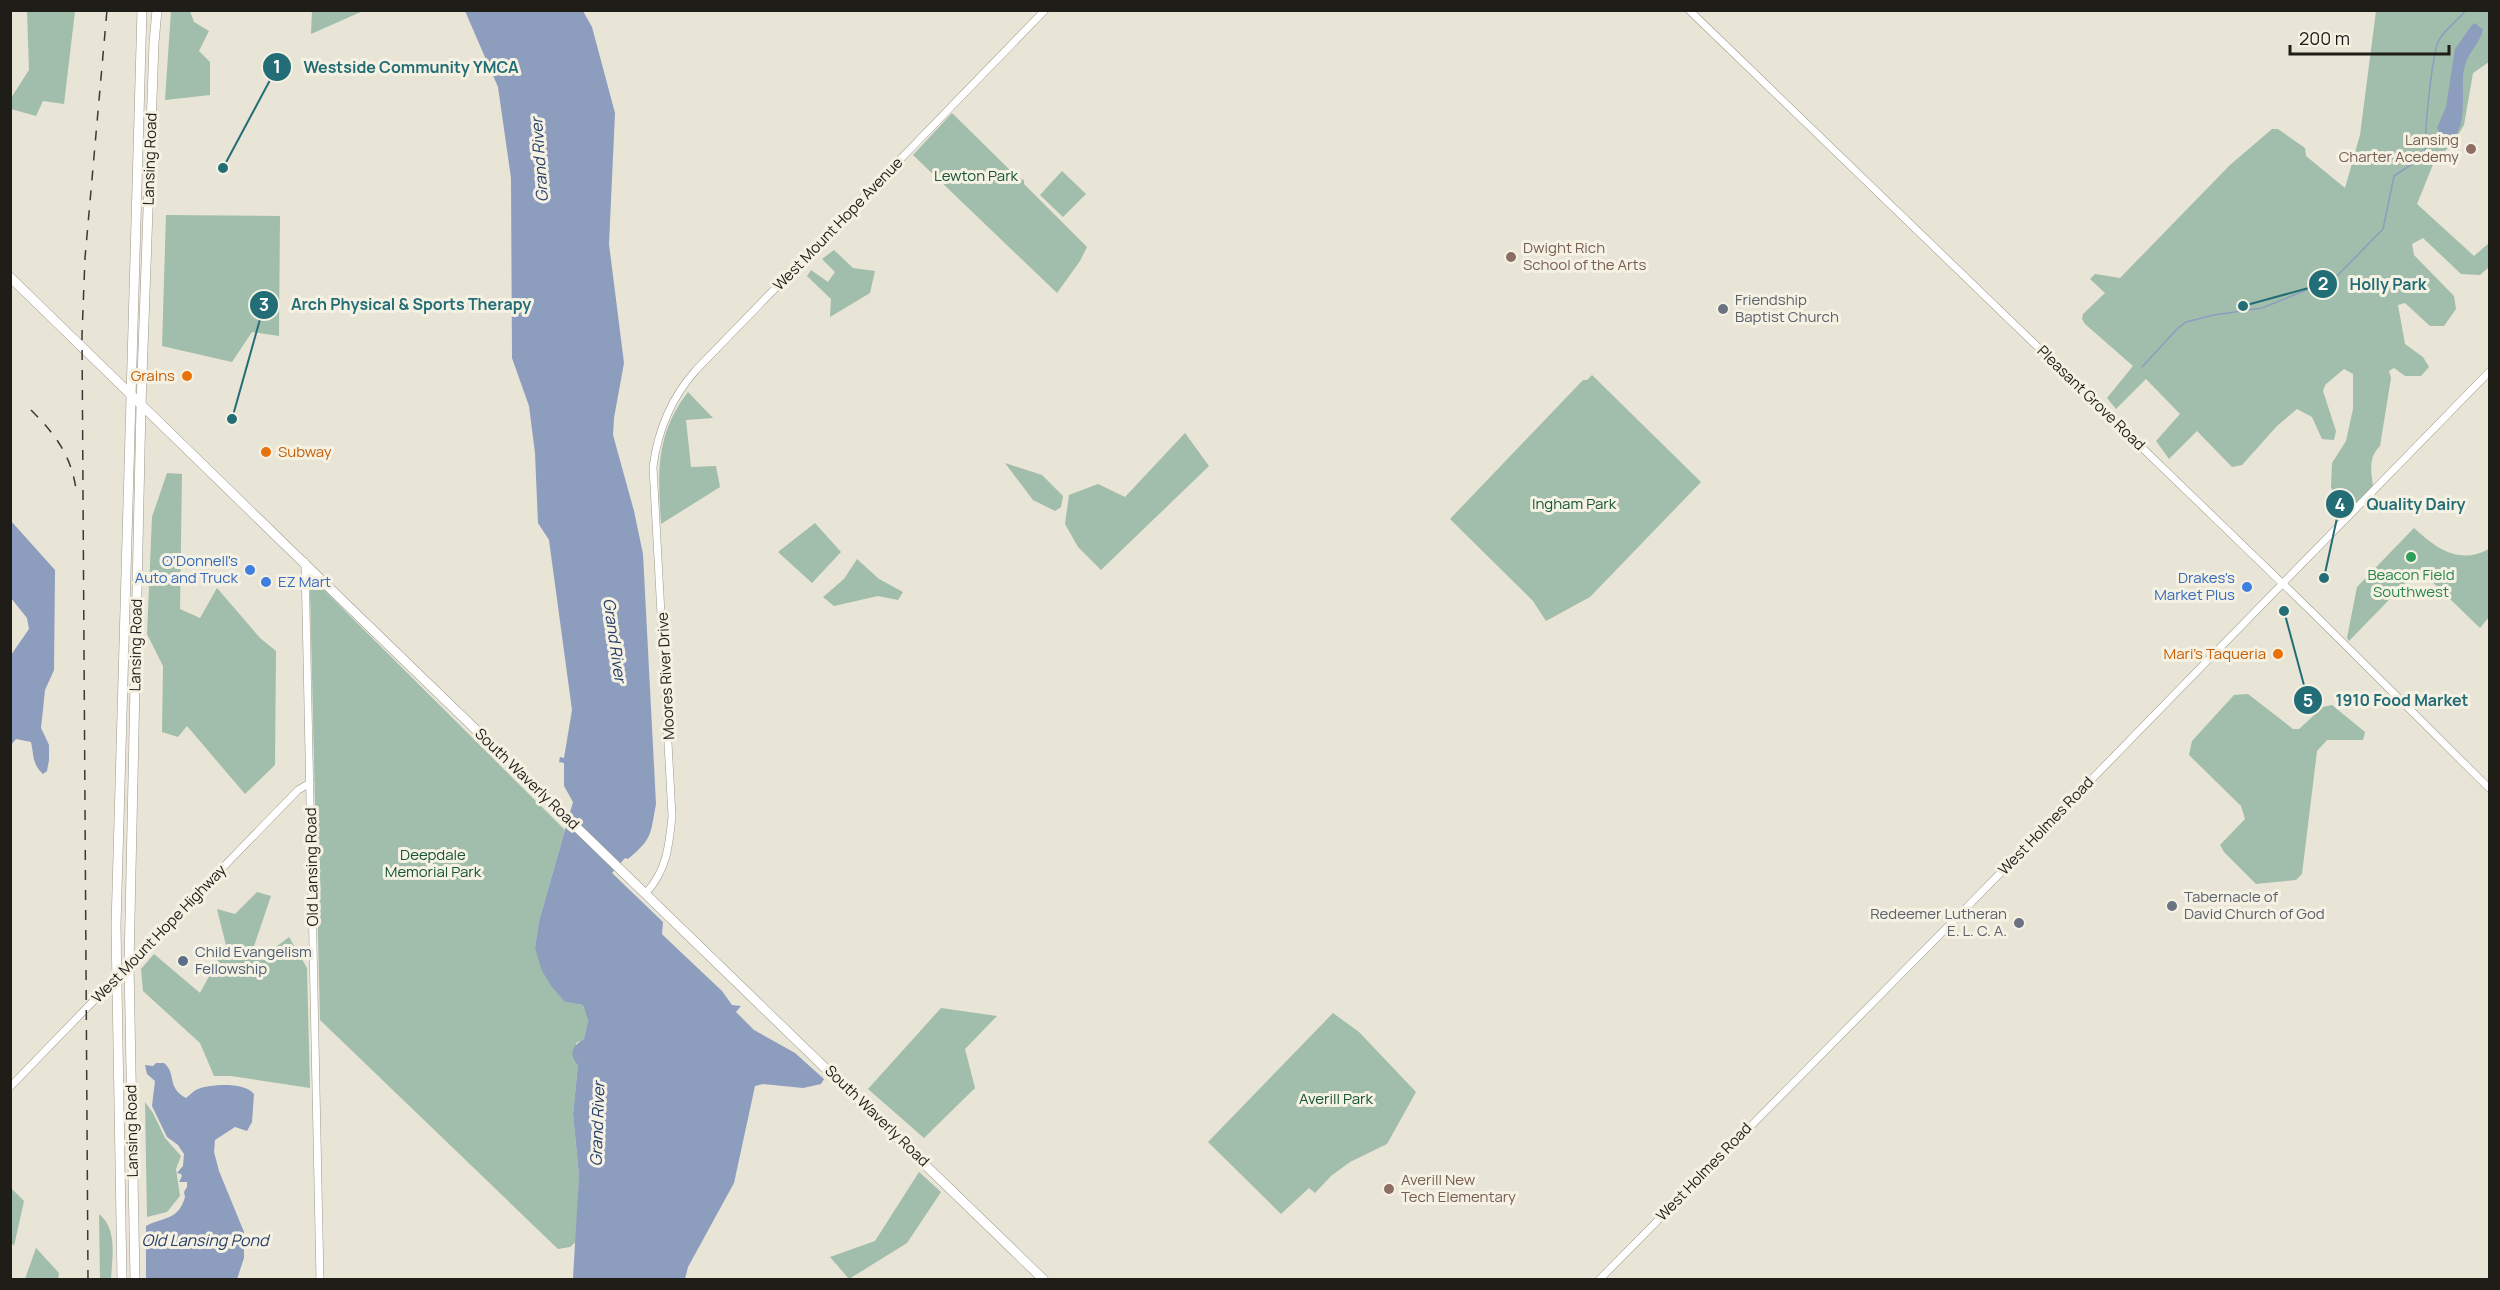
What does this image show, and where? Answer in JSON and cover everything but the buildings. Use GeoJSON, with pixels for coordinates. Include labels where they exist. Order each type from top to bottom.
{"type":"FeatureCollection","features":[{"type":"Feature","properties":{"kind":"main road","name":"Lansing Road"},"geometry":{"type":"LineString","coordinates":[[122,1280],[116,926],[142,10]]}},
{"type":"Feature","properties":{"kind":"main road","name":"Lansing Road"},"geometry":{"type":"LineString","coordinates":[[135,1280],[129,964],[141,405],[154,43],[158,10]]}},
{"type":"Feature","properties":{"kind":"main road","name":"South Waverly Road"},"geometry":{"type":"LineString","coordinates":[[10,277],[1044,1280]]}},
{"type":"Feature","properties":{"kind":"street","name":"West Mount Hope Avenue"},"geometry":{"type":"LineString","coordinates":[[655,452],[669,409],[692,375],[1045,10]]}},
{"type":"Feature","properties":{"kind":"street","name":"Pleasant Grove Road"},"geometry":{"type":"LineString","coordinates":[[1689,10],[2282,583],[2490,789]]}},
{"type":"Feature","properties":{"kind":"street","name":"West Holmes Road"},"geometry":{"type":"LineString","coordinates":[[1599,1280],[2490,370]]}},
{"type":"Feature","properties":{"kind":"street","name":"Moores River Drive"},"geometry":{"type":"LineString","coordinates":[[646,893],[657,880],[665,864],[672,816],[653,467],[655,452]]}},
{"type":"Feature","properties":{"kind":"street","name":"Old Lansing Road"},"geometry":{"type":"LineString","coordinates":[[305,562],[320,1280]]}},
{"type":"Feature","properties":{"kind":"street","name":"West Mount Hope Highway"},"geometry":{"type":"LineString","coordinates":[[10,1087],[298,790],[310,783]]}},
{"type":"Feature","properties":{"kind":"green space"},"geometry":{"type":"Polygon","coordinates":[[[312,10],[363,11],[311,34],[312,10]]]}},
{"type":"Feature","properties":{"kind":"green space"},"geometry":{"type":"Polygon","coordinates":[[[27,11],[75,11],[64,104],[43,101],[36,116],[11,109],[11,98],[29,70],[27,11]]]}},
{"type":"Feature","properties":{"kind":"green space"},"geometry":{"type":"Polygon","coordinates":[[[171,11],[190,11],[194,22],[209,31],[199,51],[210,62],[210,95],[165,100],[171,11]]]}},
{"type":"Feature","properties":{"kind":"green space"},"geometry":{"type":"Polygon","coordinates":[[[2376,11],[2489,11],[2489,62],[2473,73],[2464,125],[2453,143],[2434,162],[2417,204],[2474,256],[2489,243],[2489,267],[2480,275],[2461,274],[2423,238],[2412,244],[2414,255],[2454,296],[2456,309],[2444,326],[2430,326],[2405,303],[2398,305],[2405,344],[2423,357],[2429,367],[2421,376],[2405,376],[2394,368],[2389,371],[2391,378],[2380,446],[2371,465],[2373,486],[2350,510],[2331,488],[2332,463],[2346,441],[2353,409],[2353,374],[2344,369],[2325,385],[2323,391],[2336,431],[2334,440],[2322,439],[2312,417],[2297,409],[2277,426],[2242,465],[2232,467],[2197,431],[2169,459],[2156,441],[2180,414],[2146,379],[2116,409],[2107,398],[2133,366],[2082,319],[2083,314],[2105,293],[2090,279],[2095,274],[2120,278],[2230,165],[2272,129],[2278,129],[2305,148],[2306,156],[2345,188],[2360,135],[2376,11]]]}},
{"type":"Feature","properties":{"kind":"green space","name":"Lewton Park"},"geometry":{"type":"Polygon","coordinates":[[[952,113],[1018,178],[1024,180],[1024,184],[1087,247],[1057,293],[913,155],[952,113]]]}},
{"type":"Feature","properties":{"kind":"green space"},"geometry":{"type":"Polygon","coordinates":[[[1062,171],[1086,194],[1063,217],[1040,195],[1062,171]]]}},
{"type":"Feature","properties":{"kind":"green space"},"geometry":{"type":"Polygon","coordinates":[[[166,215],[280,216],[279,336],[252,332],[232,362],[162,346],[166,215]]]}},
{"type":"Feature","properties":{"kind":"green space"},"geometry":{"type":"Polygon","coordinates":[[[834,250],[853,268],[875,271],[870,293],[830,317],[831,299],[807,276],[811,270],[828,282],[835,272],[822,259],[834,250]]]}},
{"type":"Feature","properties":{"kind":"green space","name":"Ingham Park"},"geometry":{"type":"Polygon","coordinates":[[[1592,375],[1701,482],[1590,597],[1546,621],[1533,601],[1450,519],[1583,380],[1587,380],[1592,375]]]}},
{"type":"Feature","properties":{"kind":"green space"},"geometry":{"type":"Polygon","coordinates":[[[688,392],[713,418],[686,420],[691,467],[716,466],[720,487],[661,524],[659,488],[664,439],[677,408],[688,392]]]}},
{"type":"Feature","properties":{"kind":"green space"},"geometry":{"type":"Polygon","coordinates":[[[1185,433],[1209,466],[1101,570],[1078,547],[1065,524],[1069,495],[1098,484],[1125,497],[1185,433]]]}},
{"type":"Feature","properties":{"kind":"green space"},"geometry":{"type":"Polygon","coordinates":[[[1005,463],[1042,475],[1063,496],[1061,507],[1055,511],[1033,500],[1005,463]]]}},
{"type":"Feature","properties":{"kind":"green space"},"geometry":{"type":"Polygon","coordinates":[[[167,473],[182,474],[180,609],[200,618],[217,588],[260,638],[276,651],[275,765],[245,794],[187,726],[178,737],[162,732],[163,666],[147,634],[152,517],[167,473]]]}},
{"type":"Feature","properties":{"kind":"green space"},"geometry":{"type":"Polygon","coordinates":[[[815,523],[841,552],[812,583],[778,552],[815,523]]]}},
{"type":"Feature","properties":{"kind":"green space"},"geometry":{"type":"Polygon","coordinates":[[[2414,528],[2440,548],[2458,555],[2478,554],[2489,549],[2489,617],[2480,628],[2419,569],[2349,641],[2347,638],[2357,587],[2414,528]]]}},
{"type":"Feature","properties":{"kind":"green space"},"geometry":{"type":"Polygon","coordinates":[[[857,559],[879,579],[903,592],[898,600],[878,596],[834,606],[823,597],[844,579],[857,559]]]}},
{"type":"Feature","properties":{"kind":"green space","name":"Deepdale Memorial Park"},"geometry":{"type":"Polygon","coordinates":[[[319,585],[565,830],[539,921],[535,948],[565,1002],[583,1005],[588,1021],[584,1039],[576,1043],[578,1065],[573,1114],[579,1176],[577,1241],[570,1247],[558,1249],[320,1020],[310,589],[319,585]]]}},
{"type":"Feature","properties":{"kind":"green space"},"geometry":{"type":"Polygon","coordinates":[[[2248,694],[2293,729],[2299,729],[2323,707],[2332,705],[2365,732],[2363,740],[2327,740],[2317,751],[2302,874],[2296,880],[2256,884],[2224,852],[2220,845],[2245,819],[2241,806],[2189,755],[2192,741],[2234,695],[2248,694]]]}},
{"type":"Feature","properties":{"kind":"green space"},"geometry":{"type":"Polygon","coordinates":[[[257,892],[271,896],[253,949],[263,957],[289,937],[307,968],[310,1088],[231,1076],[214,1076],[200,1043],[143,991],[141,969],[154,954],[200,993],[226,945],[217,909],[235,914],[257,892]]]}},
{"type":"Feature","properties":{"kind":"green space"},"geometry":{"type":"Polygon","coordinates":[[[941,1008],[997,1016],[965,1049],[975,1088],[924,1138],[868,1089],[941,1008]]]}},
{"type":"Feature","properties":{"kind":"green space","name":"Averill Park"},"geometry":{"type":"Polygon","coordinates":[[[1333,1013],[1359,1032],[1416,1092],[1387,1144],[1350,1162],[1331,1176],[1315,1193],[1309,1188],[1281,1214],[1208,1142],[1333,1013]]]}},
{"type":"Feature","properties":{"kind":"green space"},"geometry":{"type":"Polygon","coordinates":[[[145,1102],[165,1138],[181,1156],[176,1169],[180,1196],[167,1212],[147,1217],[145,1102]]]}},
{"type":"Feature","properties":{"kind":"green space"},"geometry":{"type":"Polygon","coordinates":[[[919,1172],[941,1192],[907,1243],[849,1279],[830,1257],[875,1241],[919,1172]]]}},
{"type":"Feature","properties":{"kind":"green space"},"geometry":{"type":"Polygon","coordinates":[[[11,1188],[24,1201],[14,1246],[11,1242],[11,1188]]]}},
{"type":"Feature","properties":{"kind":"green space"},"geometry":{"type":"Polygon","coordinates":[[[99,1214],[105,1220],[111,1236],[113,1253],[111,1279],[100,1279],[99,1214]]]}},
{"type":"Feature","properties":{"kind":"green space"},"geometry":{"type":"Polygon","coordinates":[[[36,1248],[59,1273],[58,1279],[25,1279],[36,1248]]]}},
{"type":"Feature","properties":{"kind":"water","name":"Grand River"},"geometry":{"type":"Polygon","coordinates":[[[465,11],[583,11],[592,27],[615,113],[609,244],[624,363],[613,435],[643,554],[656,804],[646,841],[628,859],[625,858],[612,873],[663,922],[662,934],[722,991],[732,1005],[741,1006],[736,1012],[754,1030],[795,1053],[824,1079],[821,1084],[803,1088],[763,1084],[755,1086],[734,1183],[688,1267],[685,1279],[573,1278],[579,1176],[573,1114],[578,1065],[572,1054],[574,1047],[584,1039],[588,1021],[583,1005],[565,1002],[552,987],[542,971],[535,948],[539,921],[573,802],[564,786],[564,763],[559,762],[560,757],[564,758],[572,710],[549,540],[538,523],[535,453],[529,406],[512,358],[511,178],[498,87],[465,11]]]}},
{"type":"Feature","properties":{"kind":"water"},"geometry":{"type":"Polygon","coordinates":[[[2475,23],[2483,30],[2466,62],[2461,121],[2459,129],[2450,141],[2443,139],[2437,128],[2446,107],[2455,49],[2475,23]]]}},
{"type":"Feature","properties":{"kind":"water"},"geometry":{"type":"Polygon","coordinates":[[[11,521],[55,570],[54,670],[45,690],[41,728],[49,745],[49,760],[47,771],[43,774],[35,763],[31,742],[16,739],[11,745],[11,655],[29,629],[27,618],[11,598],[11,521]]]}},
{"type":"Feature","properties":{"kind":"water","name":"Old Lansing Pond"},"geometry":{"type":"Polygon","coordinates":[[[156,1063],[164,1063],[168,1067],[176,1089],[186,1098],[198,1089],[219,1085],[243,1087],[254,1094],[252,1122],[247,1131],[235,1127],[215,1140],[214,1152],[219,1171],[244,1232],[244,1258],[237,1279],[146,1279],[146,1226],[175,1214],[182,1205],[187,1187],[187,1182],[179,1182],[182,1176],[177,1173],[183,1166],[184,1154],[178,1145],[167,1137],[152,1106],[155,1081],[147,1074],[145,1065],[153,1066],[156,1063]]]}},
{"type":"Feature","properties":{"kind":"waterway"},"geometry":{"type":"LineString","coordinates":[[2142,367],[2186,322],[2214,315],[2262,308],[2331,280],[2383,229],[2394,176],[2417,161],[2426,148],[2429,95],[2438,42],[2466,10]]}},
{"type":"Feature","properties":{"kind":"railway"},"geometry":{"type":"LineString","coordinates":[[88,1280],[82,335],[85,258],[107,10]]}},
{"type":"Feature","properties":{"kind":"railway"},"geometry":{"type":"LineString","coordinates":[[31,410],[61,446],[74,477],[76,489]]}},
{"type":"Feature","properties":{"kind":"place","name":"Lansing Charter Acedemy"},"geometry":{"type":"Point","coordinates":[2471,149]}},
{"type":"Feature","properties":{"kind":"place","name":"Westside Community YMCA"},"geometry":{"type":"Point","coordinates":[223,168]}},
{"type":"Feature","properties":{"kind":"place","name":"Dwight Rich School of the Arts"},"geometry":{"type":"Point","coordinates":[1511,257]}},
{"type":"Feature","properties":{"kind":"place","name":"Holly Park"},"geometry":{"type":"Point","coordinates":[2243,306]}},
{"type":"Feature","properties":{"kind":"place","name":"Friendship Baptist Church"},"geometry":{"type":"Point","coordinates":[1723,309]}},
{"type":"Feature","properties":{"kind":"place","name":"Grains"},"geometry":{"type":"Point","coordinates":[187,376]}},
{"type":"Feature","properties":{"kind":"place","name":"Arch Physical & Sports Therapy"},"geometry":{"type":"Point","coordinates":[232,419]}},
{"type":"Feature","properties":{"kind":"place","name":"Subway"},"geometry":{"type":"Point","coordinates":[266,452]}},
{"type":"Feature","properties":{"kind":"place","name":"Beacon Field Southwest"},"geometry":{"type":"Point","coordinates":[2411,557]}},
{"type":"Feature","properties":{"kind":"place","name":"O'Donnell's Auto and Truck"},"geometry":{"type":"Point","coordinates":[250,570]}},
{"type":"Feature","properties":{"kind":"place","name":"Quality Dairy"},"geometry":{"type":"Point","coordinates":[2324,578]}},
{"type":"Feature","properties":{"kind":"place","name":"EZ Mart"},"geometry":{"type":"Point","coordinates":[266,582]}},
{"type":"Feature","properties":{"kind":"place","name":"Drakes's Market Plus"},"geometry":{"type":"Point","coordinates":[2247,587]}},
{"type":"Feature","properties":{"kind":"place","name":"1910 Food Market"},"geometry":{"type":"Point","coordinates":[2284,611]}},
{"type":"Feature","properties":{"kind":"place","name":"Mari's Taqueria"},"geometry":{"type":"Point","coordinates":[2278,654]}},
{"type":"Feature","properties":{"kind":"place","name":"Tabernacle of David Church of God"},"geometry":{"type":"Point","coordinates":[2172,906]}},
{"type":"Feature","properties":{"kind":"place","name":"Redeemer Lutheran E. L. C. A."},"geometry":{"type":"Point","coordinates":[2019,923]}},
{"type":"Feature","properties":{"kind":"place","name":"Child Evangelism Fellowship"},"geometry":{"type":"Point","coordinates":[183,961]}},
{"type":"Feature","properties":{"kind":"place","name":"Averill New Tech Elementary"},"geometry":{"type":"Point","coordinates":[1389,1189]}}]}
